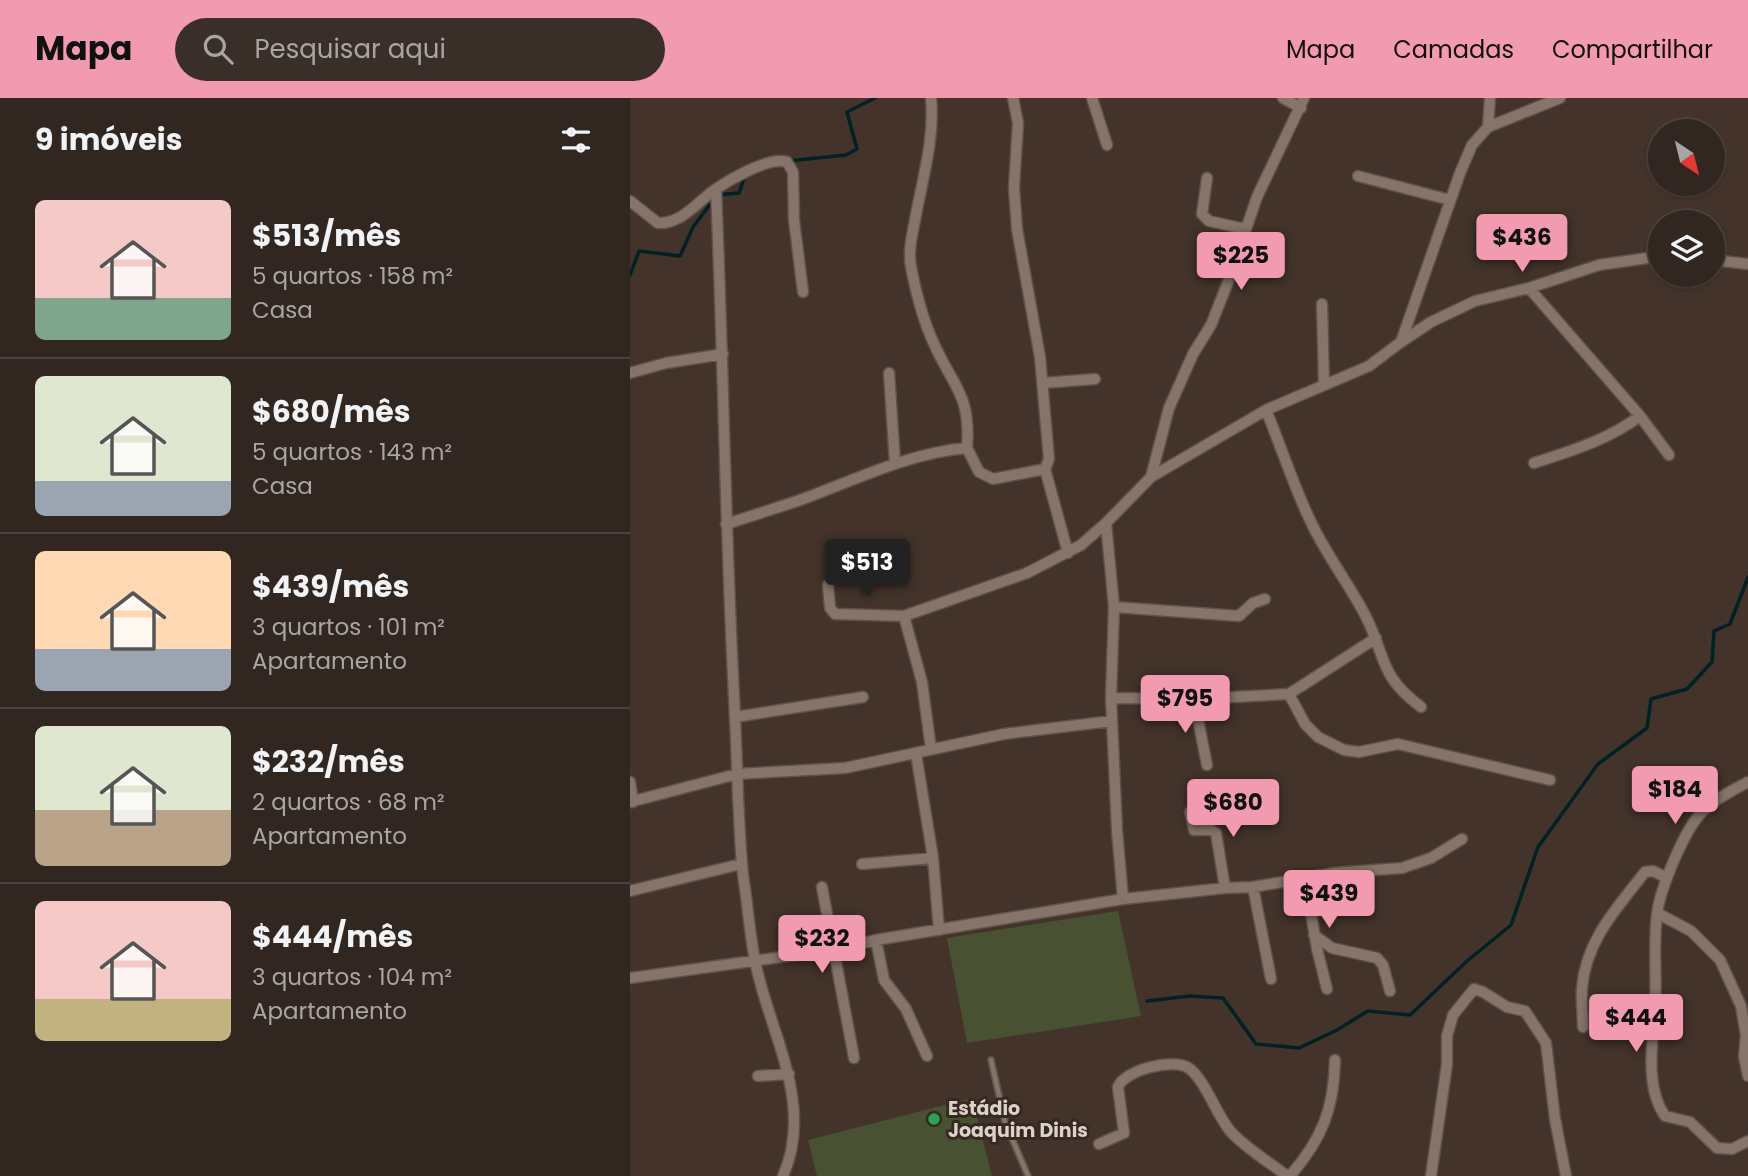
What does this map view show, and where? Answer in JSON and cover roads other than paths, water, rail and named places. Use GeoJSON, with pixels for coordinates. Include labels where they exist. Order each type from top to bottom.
{"type":"FeatureCollection","features":[{"type":"Feature","properties":{"kind":"street"},"geometry":{"type":"LineString","coordinates":[[931,98],[930,131],[910,263],[919,301],[934,344],[965,402],[968,418],[967,448],[979,472],[993,480],[1045,469]]}},
{"type":"Feature","properties":{"kind":"street"},"geometry":{"type":"LineString","coordinates":[[1013,98],[1018,123],[1014,187],[1017,229],[1043,383],[1049,459],[1045,469],[1068,553]]}},
{"type":"Feature","properties":{"kind":"street"},"geometry":{"type":"LineString","coordinates":[[1092,98],[1107,145]]}},
{"type":"Feature","properties":{"kind":"street"},"geometry":{"type":"LineString","coordinates":[[1151,477],[1169,408],[1193,354],[1211,325],[1257,197],[1302,103],[1283,98]]}},
{"type":"Feature","properties":{"kind":"street"},"geometry":{"type":"LineString","coordinates":[[1488,127],[1490,98]]}},
{"type":"Feature","properties":{"kind":"street"},"geometry":{"type":"LineString","coordinates":[[1401,342],[1472,145],[1488,127],[1560,98]]}},
{"type":"Feature","properties":{"kind":"street"},"geometry":{"type":"LineString","coordinates":[[630,201],[659,223],[664,223],[677,219],[716,189],[754,168],[780,160],[791,165],[794,220],[803,292]]}},
{"type":"Feature","properties":{"kind":"street"},"geometry":{"type":"LineString","coordinates":[[1358,176],[1450,200]]}},
{"type":"Feature","properties":{"kind":"street"},"geometry":{"type":"LineString","coordinates":[[1207,178],[1202,214],[1209,221],[1245,229]]}},
{"type":"Feature","properties":{"kind":"street"},"geometry":{"type":"LineString","coordinates":[[716,189],[726,524],[741,864],[755,960],[771,1024],[783,1051],[789,1074],[794,1110],[795,1130],[789,1163],[783,1176]]}},
{"type":"Feature","properties":{"kind":"street"},"geometry":{"type":"LineString","coordinates":[[828,585],[830,608],[835,614],[904,616],[1003,583],[1081,545],[1151,477],[1266,410],[1369,366],[1401,342],[1455,309],[1599,265],[1648,258]]}},
{"type":"Feature","properties":{"kind":"street"},"geometry":{"type":"LineString","coordinates":[[1725,261],[1748,264]]}},
{"type":"Feature","properties":{"kind":"street"},"geometry":{"type":"LineString","coordinates":[[1529,288],[1640,416],[1669,455]]}},
{"type":"Feature","properties":{"kind":"street"},"geometry":{"type":"LineString","coordinates":[[1322,304],[1324,384]]}},
{"type":"Feature","properties":{"kind":"street"},"geometry":{"type":"LineString","coordinates":[[630,373],[666,363],[723,354]]}},
{"type":"Feature","properties":{"kind":"street"},"geometry":{"type":"LineString","coordinates":[[889,373],[895,463]]}},
{"type":"Feature","properties":{"kind":"street"},"geometry":{"type":"LineString","coordinates":[[1043,383],[1095,379]]}},
{"type":"Feature","properties":{"kind":"street"},"geometry":{"type":"LineString","coordinates":[[1266,410],[1309,518],[1377,638],[1388,675],[1402,693],[1420,707]]}},
{"type":"Feature","properties":{"kind":"street"},"geometry":{"type":"LineString","coordinates":[[1534,463],[1594,442],[1627,426],[1640,416]]}},
{"type":"Feature","properties":{"kind":"street"},"geometry":{"type":"LineString","coordinates":[[726,524],[895,463],[927,453],[967,448]]}},
{"type":"Feature","properties":{"kind":"street"},"geometry":{"type":"LineString","coordinates":[[1106,523],[1114,607],[1111,698],[1123,900]]}},
{"type":"Feature","properties":{"kind":"street"},"geometry":{"type":"LineString","coordinates":[[1114,607],[1239,616],[1254,603],[1265,598]]}},
{"type":"Feature","properties":{"kind":"street"},"geometry":{"type":"LineString","coordinates":[[904,616],[922,682],[932,749]]}},
{"type":"Feature","properties":{"kind":"street"},"geometry":{"type":"LineString","coordinates":[[1111,698],[1194,699],[1289,694],[1377,638]]}},
{"type":"Feature","properties":{"kind":"street"},"geometry":{"type":"LineString","coordinates":[[1289,694],[1305,724],[1330,744],[1344,750],[1359,752],[1398,744],[1550,780]]}},
{"type":"Feature","properties":{"kind":"street"},"geometry":{"type":"LineString","coordinates":[[735,717],[863,696]]}},
{"type":"Feature","properties":{"kind":"street"},"geometry":{"type":"LineString","coordinates":[[1194,699],[1207,765]]}},
{"type":"Feature","properties":{"kind":"street"},"geometry":{"type":"LineString","coordinates":[[630,782],[631,802],[737,775],[845,768],[1003,734],[1112,721]]}},
{"type":"Feature","properties":{"kind":"street"},"geometry":{"type":"LineString","coordinates":[[916,754],[933,858],[939,930]]}},
{"type":"Feature","properties":{"kind":"street"},"geometry":{"type":"LineString","coordinates":[[1748,782],[1700,813],[1667,878],[1657,913],[1651,1068],[1661,1111],[1670,1119],[1690,1122],[1717,1148],[1732,1149],[1748,1141]]}},
{"type":"Feature","properties":{"kind":"street"},"geometry":{"type":"LineString","coordinates":[[1190,812],[1194,831],[1211,830],[1216,833],[1225,888]]}},
{"type":"Feature","properties":{"kind":"street"},"geometry":{"type":"LineString","coordinates":[[630,978],[832,950],[876,940],[1123,900],[1253,887],[1305,877],[1417,865],[1462,839]]}},
{"type":"Feature","properties":{"kind":"street"},"geometry":{"type":"LineString","coordinates":[[862,864],[933,858]]}},
{"type":"Feature","properties":{"kind":"street"},"geometry":{"type":"LineString","coordinates":[[630,891],[741,864]]}},
{"type":"Feature","properties":{"kind":"street"},"geometry":{"type":"LineString","coordinates":[[1583,1027],[1582,985],[1598,934],[1645,872],[1653,871],[1667,878]]}},
{"type":"Feature","properties":{"kind":"street"},"geometry":{"type":"LineString","coordinates":[[1305,877],[1314,935],[1327,989]]}},
{"type":"Feature","properties":{"kind":"street"},"geometry":{"type":"LineString","coordinates":[[822,887],[854,1058]]}},
{"type":"Feature","properties":{"kind":"street"},"geometry":{"type":"LineString","coordinates":[[1253,887],[1271,979]]}},
{"type":"Feature","properties":{"kind":"street"},"geometry":{"type":"LineString","coordinates":[[1657,913],[1691,931],[1720,960],[1741,1006],[1748,1076]]}},
{"type":"Feature","properties":{"kind":"street"},"geometry":{"type":"LineString","coordinates":[[1314,935],[1332,948],[1377,958],[1383,965],[1390,991]]}},
{"type":"Feature","properties":{"kind":"street"},"geometry":{"type":"LineString","coordinates":[[876,940],[884,980],[906,1009],[928,1056]]}},
{"type":"Feature","properties":{"kind":"street"},"geometry":{"type":"LineString","coordinates":[[1431,1176],[1447,1064],[1447,1036],[1453,1015],[1474,989],[1507,1007],[1527,1013],[1546,1043],[1555,1119],[1566,1176]]}},
{"type":"Feature","properties":{"kind":"street"},"geometry":{"type":"LineString","coordinates":[[1099,1144],[1124,1133],[1119,1082],[1130,1075],[1157,1066],[1180,1064],[1191,1070],[1232,1134],[1288,1176],[1311,1151],[1329,1111],[1335,1060]]}},
{"type":"Feature","properties":{"kind":"street"},"geometry":{"type":"LineString","coordinates":[[758,1076],[789,1074]]}},
{"type":"Feature","properties":{"kind":"lane"},"geometry":{"type":"LineString","coordinates":[[991,1060],[1005,1122],[1027,1176]]}},
{"type":"Feature","properties":{"kind":"waterway"},"geometry":{"type":"LineString","coordinates":[[788,161],[846,155],[857,149],[847,112],[875,98]]}},
{"type":"Feature","properties":{"kind":"waterway"},"geometry":{"type":"LineString","coordinates":[[630,275],[639,251],[680,256],[693,227],[717,195],[739,193],[745,175]]}},
{"type":"Feature","properties":{"kind":"waterway"},"geometry":{"type":"LineString","coordinates":[[1147,1001],[1190,996],[1223,998],[1256,1044],[1299,1048],[1368,1011],[1410,1015],[1466,962],[1511,925],[1538,847],[1598,764],[1647,728],[1651,699],[1687,689],[1712,662],[1714,631],[1730,624],[1748,577]]}},
{"type":"Feature","properties":{"kind":"place","name":"Estádio Joaquim Dinis"},"geometry":{"type":"Point","coordinates":[934,1119]}}]}
